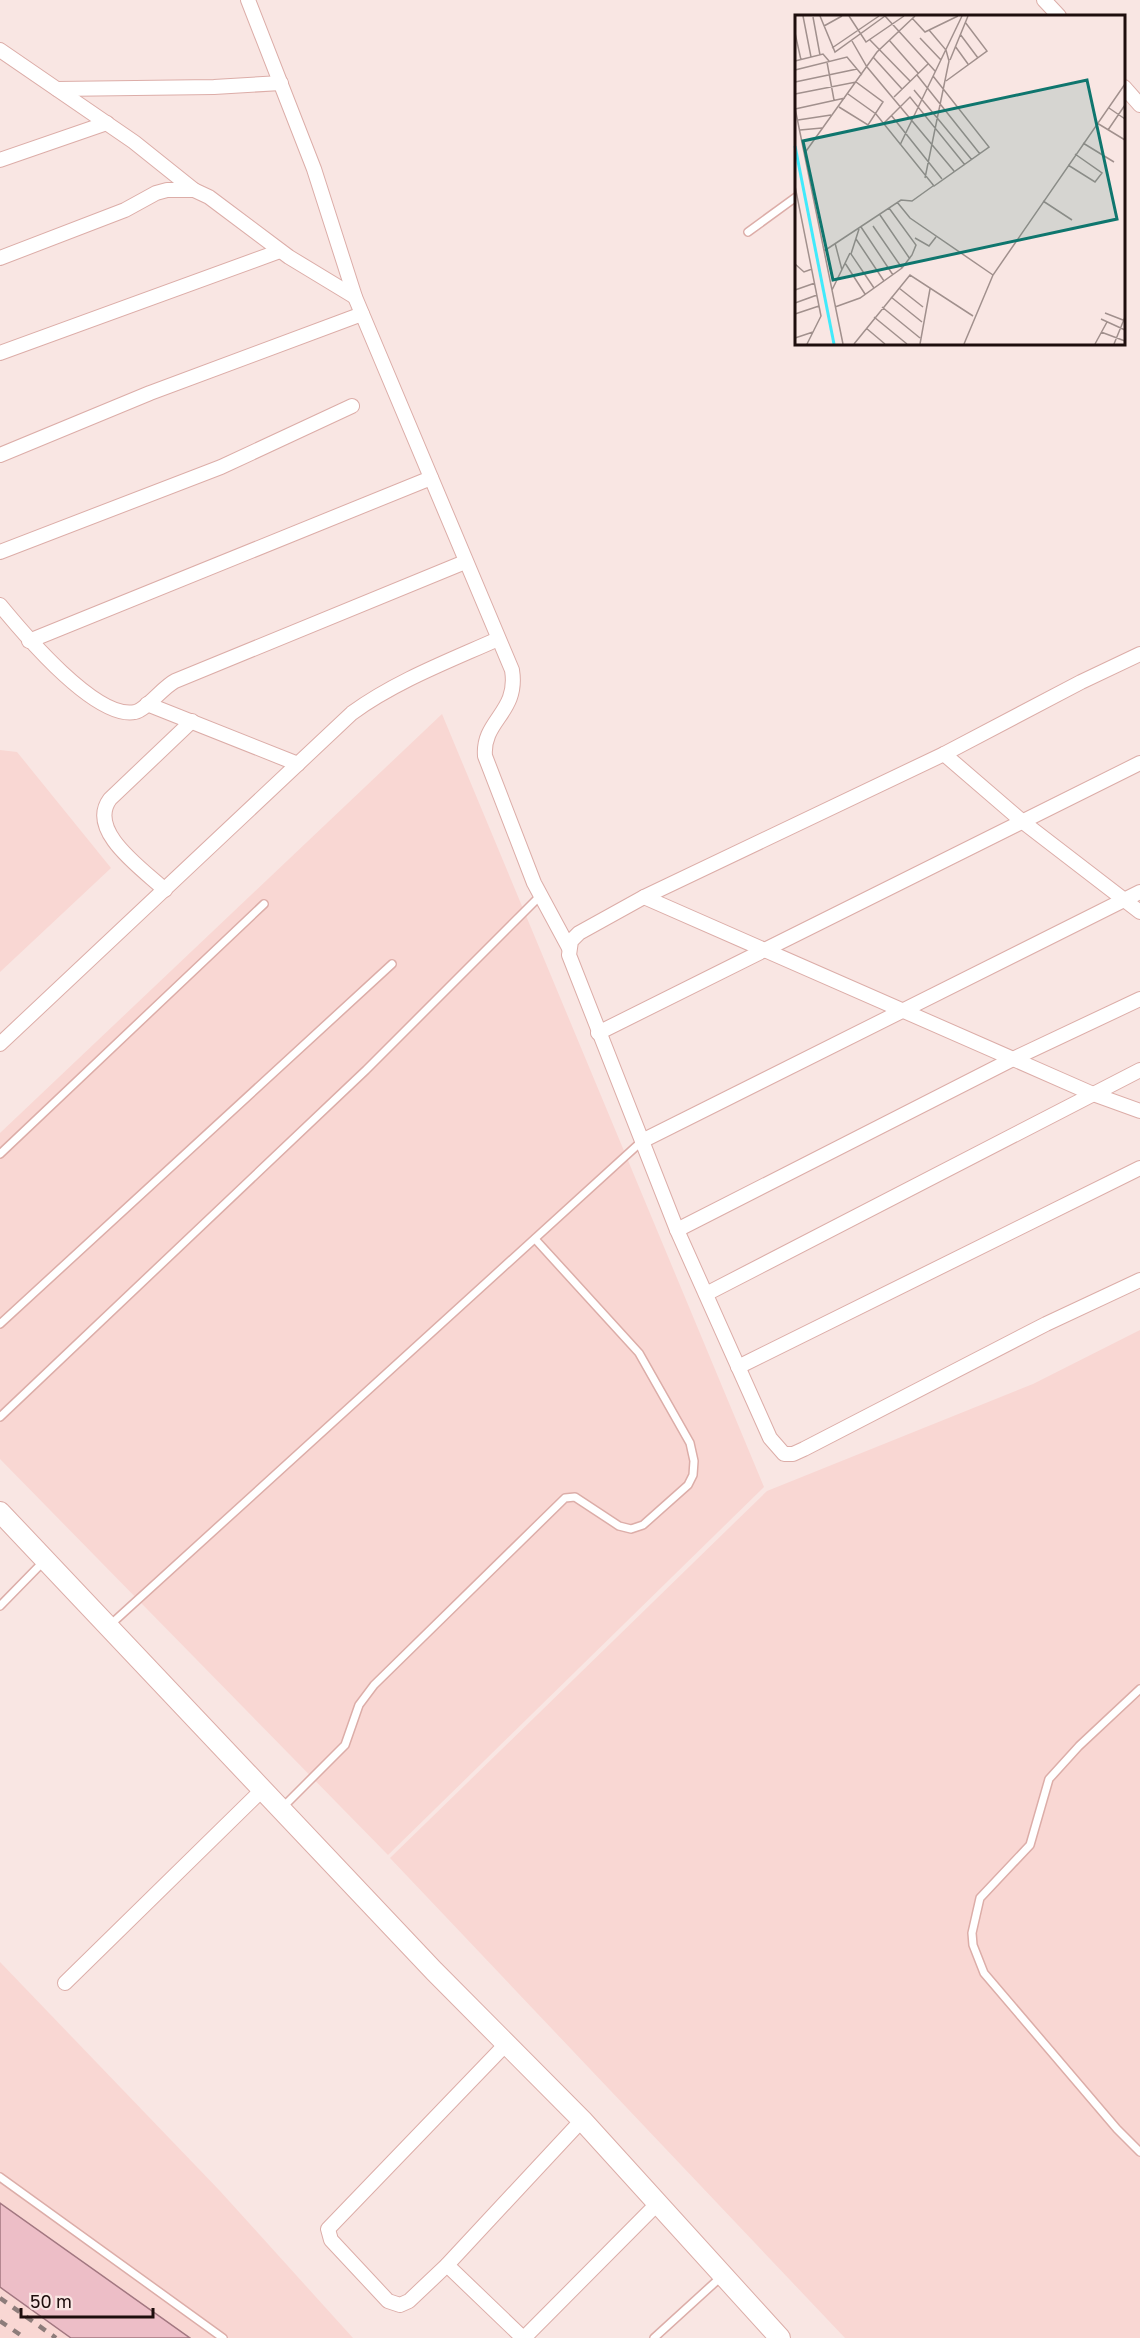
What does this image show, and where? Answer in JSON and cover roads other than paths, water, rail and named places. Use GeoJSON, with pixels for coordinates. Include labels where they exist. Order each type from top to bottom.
{"type":"FeatureCollection","features":[{"type":"Feature","properties":{"kind":"main road"},"geometry":{"type":"LineString","coordinates":[[0,1512],[262,1790],[582,2120],[780,2338]]}},
{"type":"Feature","properties":{"kind":"street"},"geometry":{"type":"LineString","coordinates":[[248,0],[314,169],[355,297],[512,670],[513,694],[486,738],[484,756],[541,895],[569,948]]}},
{"type":"Feature","properties":{"kind":"street"},"geometry":{"type":"LineString","coordinates":[[1044,0],[1058,15]]}},
{"type":"Feature","properties":{"kind":"street"},"geometry":{"type":"LineString","coordinates":[[0,50],[107,123],[194,190],[209,197],[280,251],[355,297]]}},
{"type":"Feature","properties":{"kind":"street"},"geometry":{"type":"LineString","coordinates":[[57,89],[214,87],[281,83]]}},
{"type":"Feature","properties":{"kind":"street"},"geometry":{"type":"LineString","coordinates":[[1125,88],[1140,105]]}},
{"type":"Feature","properties":{"kind":"street"},"geometry":{"type":"LineString","coordinates":[[0,160],[107,123]]}},
{"type":"Feature","properties":{"kind":"street"},"geometry":{"type":"LineString","coordinates":[[0,258],[125,210],[156,193],[167,190],[194,190]]}},
{"type":"Feature","properties":{"kind":"street"},"geometry":{"type":"LineString","coordinates":[[0,353],[280,251]]}},
{"type":"Feature","properties":{"kind":"street"},"geometry":{"type":"LineString","coordinates":[[0,455],[150,393],[362,314]]}},
{"type":"Feature","properties":{"kind":"street"},"geometry":{"type":"LineString","coordinates":[[0,552],[221,467],[352,406]]}},
{"type":"Feature","properties":{"kind":"street"},"geometry":{"type":"LineString","coordinates":[[29,641],[431,478]]}},
{"type":"Feature","properties":{"kind":"street"},"geometry":{"type":"LineString","coordinates":[[0,605],[29,641],[57,669],[106,705],[125,713],[141,710],[175,681],[465,562]]}},
{"type":"Feature","properties":{"kind":"street"},"geometry":{"type":"LineString","coordinates":[[0,1044],[328,734],[373,698],[498,639]]}},
{"type":"Feature","properties":{"kind":"street"},"geometry":{"type":"LineString","coordinates":[[1139,656],[1081,682],[944,754],[644,897],[579,933],[571,941],[569,948],[570,962],[677,1230],[770,1438],[784,1454],[793,1454],[1046,1324],[1140,1280]]}},
{"type":"Feature","properties":{"kind":"street"},"geometry":{"type":"LineString","coordinates":[[147,704],[298,764]]}},
{"type":"Feature","properties":{"kind":"street"},"geometry":{"type":"LineString","coordinates":[[165,890],[107,832],[103,814],[110,799],[192,721]]}},
{"type":"Feature","properties":{"kind":"street"},"geometry":{"type":"LineString","coordinates":[[944,754],[1023,822],[1140,912]]}},
{"type":"Feature","properties":{"kind":"street"},"geometry":{"type":"LineString","coordinates":[[598,1033],[1140,763]]}},
{"type":"Feature","properties":{"kind":"street"},"geometry":{"type":"LineString","coordinates":[[642,1141],[1140,892]]}},
{"type":"Feature","properties":{"kind":"street"},"geometry":{"type":"LineString","coordinates":[[644,897],[904,1009],[1093,1094],[1140,1111]]}},
{"type":"Feature","properties":{"kind":"street"},"geometry":{"type":"LineString","coordinates":[[677,1230],[1015,1058],[1140,999]]}},
{"type":"Feature","properties":{"kind":"street"},"geometry":{"type":"LineString","coordinates":[[706,1294],[1140,1070]]}},
{"type":"Feature","properties":{"kind":"street"},"geometry":{"type":"LineString","coordinates":[[738,1367],[1140,1168]]}},
{"type":"Feature","properties":{"kind":"street"},"geometry":{"type":"LineString","coordinates":[[65,1983],[262,1790]]}},
{"type":"Feature","properties":{"kind":"street"},"geometry":{"type":"LineString","coordinates":[[506,2044],[328,2229],[331,2240],[393,2305],[409,2301],[447,2265],[582,2120]]}},
{"type":"Feature","properties":{"kind":"street"},"geometry":{"type":"LineString","coordinates":[[447,2265],[523,2338],[658,2203]]}},
{"type":"Feature","properties":{"kind":"lane"},"geometry":{"type":"LineString","coordinates":[[748,232],[795,198]]}},
{"type":"Feature","properties":{"kind":"lane"},"geometry":{"type":"LineString","coordinates":[[0,1417],[366,1070],[541,895]]}},
{"type":"Feature","properties":{"kind":"lane"},"geometry":{"type":"LineString","coordinates":[[0,1154],[264,904]]}},
{"type":"Feature","properties":{"kind":"lane"},"geometry":{"type":"LineString","coordinates":[[0,1324],[392,964]]}},
{"type":"Feature","properties":{"kind":"lane"},"geometry":{"type":"LineString","coordinates":[[108,1626],[642,1141]]}},
{"type":"Feature","properties":{"kind":"lane"},"geometry":{"type":"LineString","coordinates":[[281,1809],[345,1745],[359,1705],[374,1685],[565,1498],[575,1497],[619,1526],[631,1529],[643,1525],[677,1496],[693,1474],[690,1443],[639,1353],[535,1239]]}},
{"type":"Feature","properties":{"kind":"lane"},"geometry":{"type":"LineString","coordinates":[[0,1606],[45,1560]]}},
{"type":"Feature","properties":{"kind":"lane"},"geometry":{"type":"LineString","coordinates":[[1140,1689],[1079,1746],[1049,1779],[1030,1845],[980,1898],[972,1933],[973,1945],[984,1973],[1117,2129],[1140,2152]]}},
{"type":"Feature","properties":{"kind":"lane"},"geometry":{"type":"LineString","coordinates":[[0,2177],[223,2338]]}},
{"type":"Feature","properties":{"kind":"lane"},"geometry":{"type":"LineString","coordinates":[[654,2338],[724,2274]]}},
{"type":"Feature","properties":{"kind":"railway"},"geometry":{"type":"LineString","coordinates":[[0,2298],[56,2338]]}},
{"type":"Feature","properties":{"kind":"railway"},"geometry":{"type":"LineString","coordinates":[[0,2321],[25,2338]]}}]}
